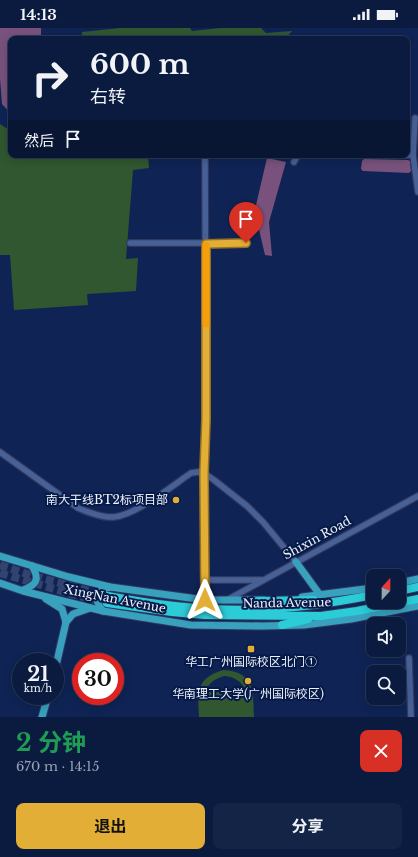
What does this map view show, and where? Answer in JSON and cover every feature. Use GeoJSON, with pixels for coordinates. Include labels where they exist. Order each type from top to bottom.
{"type":"FeatureCollection","features":[{"type":"Feature","properties":{"kind":"highway"},"geometry":{"type":"LineString","coordinates":[[406,590],[418,587]]}},
{"type":"Feature","properties":{"kind":"highway","name":"Nanda Avenue"},"geometry":{"type":"LineString","coordinates":[[106,603],[135,601],[201,608],[263,609],[351,600],[366,597]]}},
{"type":"Feature","properties":{"kind":"highway","name":"Nanda Avenue"},"geometry":{"type":"LineString","coordinates":[[106,603],[205,615],[321,616],[418,599]]}},
{"type":"Feature","properties":{"kind":"highway"},"geometry":{"type":"LineString","coordinates":[[259,601],[351,600]]}},
{"type":"Feature","properties":{"kind":"highway"},"geometry":{"type":"LineString","coordinates":[[282,625],[321,616]]}},
{"type":"Feature","properties":{"kind":"main road","name":"XingNan Avenue"},"geometry":{"type":"LineString","coordinates":[[0,556],[69,577],[110,587],[205,600],[259,601],[366,589]]}},
{"type":"Feature","properties":{"kind":"main road"},"geometry":{"type":"LineString","coordinates":[[296,562],[320,594]]}},
{"type":"Feature","properties":{"kind":"main road"},"geometry":{"type":"LineString","coordinates":[[23,591],[32,587],[36,582],[36,573],[32,566]]}},
{"type":"Feature","properties":{"kind":"main road"},"geometry":{"type":"LineString","coordinates":[[406,581],[418,578]]}},
{"type":"Feature","properties":{"kind":"main road","name":"XingNan Avenue"},"geometry":{"type":"LineString","coordinates":[[0,583],[23,591],[90,608],[106,603],[191,625],[304,625],[351,619],[418,606]]}},
{"type":"Feature","properties":{"kind":"main road"},"geometry":{"type":"LineString","coordinates":[[106,603],[98,605],[97,598],[99,592],[110,587]]}},
{"type":"Feature","properties":{"kind":"main road"},"geometry":{"type":"LineString","coordinates":[[39,595],[62,609],[66,622]]}},
{"type":"Feature","properties":{"kind":"main road"},"geometry":{"type":"LineString","coordinates":[[59,653],[66,622],[73,614],[90,608]]}},
{"type":"Feature","properties":{"kind":"main road"},"geometry":{"type":"LineString","coordinates":[[42,717],[45,705]]}},
{"type":"Feature","properties":{"kind":"street"},"geometry":{"type":"LineString","coordinates":[[415,118],[411,151],[418,192]]}},
{"type":"Feature","properties":{"kind":"street"},"geometry":{"type":"LineString","coordinates":[[205,158],[205,600]]}},
{"type":"Feature","properties":{"kind":"street"},"geometry":{"type":"LineString","coordinates":[[294,162],[296,158]]}},
{"type":"Feature","properties":{"kind":"street"},"geometry":{"type":"LineString","coordinates":[[130,243],[246,243]]}},
{"type":"Feature","properties":{"kind":"street"},"geometry":{"type":"LineString","coordinates":[[0,452],[78,508],[88,513],[114,518],[144,505],[191,473],[204,473],[241,502],[263,522],[296,562]]}},
{"type":"Feature","properties":{"kind":"street","name":"Shixin Road"},"geometry":{"type":"LineString","coordinates":[[227,600],[418,496]]}},
{"type":"Feature","properties":{"kind":"street"},"geometry":{"type":"LineString","coordinates":[[205,580],[264,580]]}},
{"type":"Feature","properties":{"kind":"street"},"geometry":{"type":"LineString","coordinates":[[409,658],[412,717]]}},
{"type":"Feature","properties":{"kind":"green space"},"geometry":{"type":"Polygon","coordinates":[[[120,28],[190,28],[192,31],[220,28],[261,28],[266,33],[292,31],[288,36],[82,36],[82,32],[120,28]]]}},
{"type":"Feature","properties":{"kind":"green space"},"geometry":{"type":"Polygon","coordinates":[[[0,124],[8,129],[8,158],[148,158],[149,168],[133,170],[126,259],[138,258],[136,291],[87,294],[88,305],[14,310],[10,255],[0,255],[0,124]]]}},
{"type":"Feature","properties":{"kind":"green space"},"geometry":{"type":"Polygon","coordinates":[[[223,670],[241,675],[247,679],[252,691],[254,717],[199,717],[198,700],[200,688],[207,678],[223,670]],[[224,676],[217,678],[208,686],[205,692],[246,691],[237,680],[224,676]]]}},
{"type":"Feature","properties":{"kind":"shaded area"},"geometry":{"type":"Polygon","coordinates":[[[0,28],[41,28],[41,36],[8,36],[8,111],[2,104],[0,78],[0,28]]]}},
{"type":"Feature","properties":{"kind":"shaded area"},"geometry":{"type":"Polygon","coordinates":[[[267,158],[286,162],[269,222],[272,256],[265,255],[257,221],[256,205],[267,158]]]}},
{"type":"Feature","properties":{"kind":"shaded area"},"geometry":{"type":"Polygon","coordinates":[[[364,159],[408,160],[410,161],[411,171],[409,173],[363,171],[361,169],[362,161],[364,159]]]}},
{"type":"Feature","properties":{"kind":"tunnel"},"geometry":{"type":"LineString","coordinates":[[0,565],[30,575],[108,596]]}},
{"type":"Feature","properties":{"kind":"tunnel"},"geometry":{"type":"LineString","coordinates":[[0,573],[107,603]]}},
{"type":"Feature","properties":{"kind":"slow traffic"},"geometry":{"type":"LineString","coordinates":[[206,245],[206,324]]}},
{"type":"Feature","properties":{"kind":"place","name":"南大干线BT2标项目部"},"geometry":{"type":"Point","coordinates":[176,500]}},
{"type":"Feature","properties":{"kind":"place","name":"华工广州国际校区北门①"},"geometry":{"type":"Point","coordinates":[251,649]}},
{"type":"Feature","properties":{"kind":"place","name":"华南理工大学(广州国际校区)"},"geometry":{"type":"Point","coordinates":[248,681]}},
{"type":"Feature","properties":{"kind":"route"},"geometry":{"type":"LineString","coordinates":[[205,600],[204,473],[206,419],[206,244],[246,243]]}}]}
